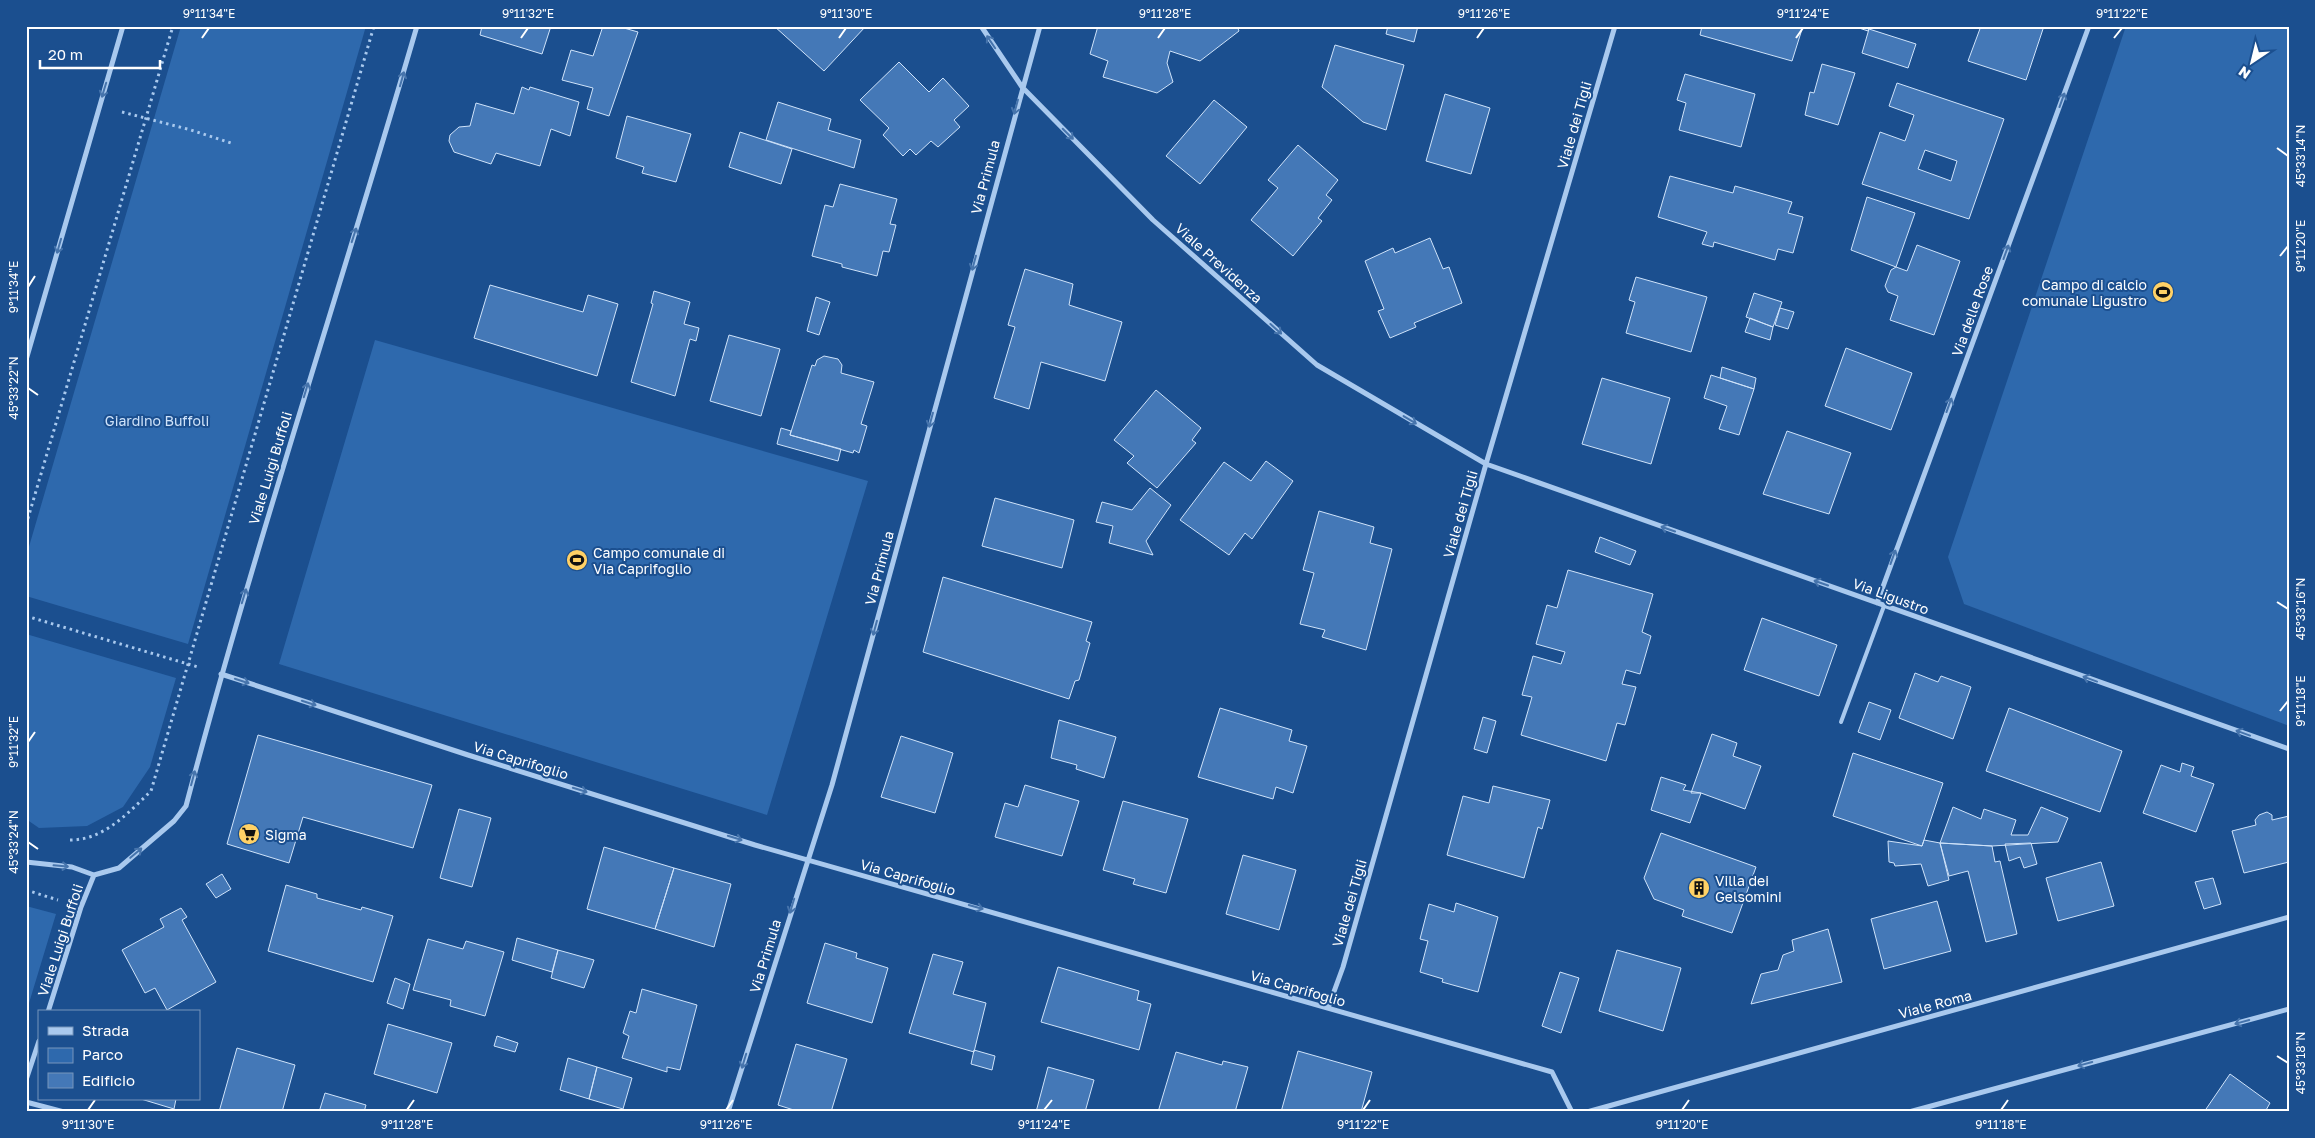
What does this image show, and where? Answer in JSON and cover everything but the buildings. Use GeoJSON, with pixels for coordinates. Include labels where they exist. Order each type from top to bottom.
{"type":"FeatureCollection","features":[{"type":"Feature","properties":{"kind":"street"},"geometry":{"type":"LineString","coordinates":[[26,360],[123,26]]}},
{"type":"Feature","properties":{"kind":"street","name":"Viale Luigi Buffoli"},"geometry":{"type":"LineString","coordinates":[[26,862],[72,867],[94,875],[119,868],[174,821],[186,806],[221,674],[417,26]]}},
{"type":"Feature","properties":{"kind":"street","name":"Viale Previdenza"},"geometry":{"type":"LineString","coordinates":[[981,26],[1022,87],[1153,220],[1317,364],[1486,464]]}},
{"type":"Feature","properties":{"kind":"street","name":"Via Primula"},"geometry":{"type":"LineString","coordinates":[[728,1112],[832,785],[1040,26]]}},
{"type":"Feature","properties":{"kind":"street","name":"Viale dei Tigli"},"geometry":{"type":"LineString","coordinates":[[1328,1008],[1345,957],[1486,464],[1615,26]]}},
{"type":"Feature","properties":{"kind":"street","name":"Via delle Rose"},"geometry":{"type":"LineString","coordinates":[[1877,603],[2089,26]]}},
{"type":"Feature","properties":{"kind":"street","name":"Via Ligustro"},"geometry":{"type":"LineString","coordinates":[[1486,464],[2289,749]]}},
{"type":"Feature","properties":{"kind":"street","name":"Via Caprifoglio"},"geometry":{"type":"LineString","coordinates":[[221,674],[468,755],[807,860],[1552,1072],[1572,1112]]}},
{"type":"Feature","properties":{"kind":"street","name":"Viale Luigi Buffoli"},"geometry":{"type":"LineString","coordinates":[[49,1010],[81,907],[94,875]]}},
{"type":"Feature","properties":{"kind":"street","name":"Viale Roma"},"geometry":{"type":"LineString","coordinates":[[1586,1112],[2289,917]]}},
{"type":"Feature","properties":{"kind":"street"},"geometry":{"type":"LineString","coordinates":[[1910,1112],[2289,1009]]}},
{"type":"Feature","properties":{"kind":"street"},"geometry":{"type":"LineString","coordinates":[[26,1080],[38,1044]]}},
{"type":"Feature","properties":{"kind":"street"},"geometry":{"type":"LineString","coordinates":[[26,1102],[64,1112]]}},
{"type":"Feature","properties":{"kind":"lane"},"geometry":{"type":"LineString","coordinates":[[1841,722],[1884,606]]}},
{"type":"Feature","properties":{"kind":"path"},"geometry":{"type":"LineString","coordinates":[[26,525],[173,26]]}},
{"type":"Feature","properties":{"kind":"path"},"geometry":{"type":"LineString","coordinates":[[63,840],[83,840],[116,824],[151,791],[374,26]]}},
{"type":"Feature","properties":{"kind":"path"},"geometry":{"type":"LineString","coordinates":[[99,106],[231,142]]}},
{"type":"Feature","properties":{"kind":"path"},"geometry":{"type":"LineString","coordinates":[[26,616],[221,674]]}},
{"type":"Feature","properties":{"kind":"path"},"geometry":{"type":"LineString","coordinates":[[26,890],[81,907]]}},
{"type":"Feature","properties":{"kind":"green space","name":"Giardino Buffoli"},"geometry":{"type":"Polygon","coordinates":[[[181,26],[366,26],[188,644],[26,596],[26,557],[181,26]]]}},
{"type":"Feature","properties":{"kind":"green space","name":"Campo di calcio comunale Ligustro"},"geometry":{"type":"Polygon","coordinates":[[[2126,26],[2289,26],[2289,726],[1964,604],[1948,557],[2126,26]]]}},
{"type":"Feature","properties":{"kind":"green space","name":"Campo comunale di Via Caprifoglio"},"geometry":{"type":"Polygon","coordinates":[[[375,340],[868,481],[767,815],[279,664],[375,340]]]}},
{"type":"Feature","properties":{"kind":"green space"},"geometry":{"type":"Polygon","coordinates":[[[26,634],[176,678],[150,767],[123,807],[87,826],[39,828],[26,819],[26,634]]]}},
{"type":"Feature","properties":{"kind":"green space"},"geometry":{"type":"Polygon","coordinates":[[[26,906],[56,914],[26,1013],[26,906]]]}},
{"type":"Feature","properties":{"kind":"place","name":"Campo di calcio comunale Ligustro"},"geometry":{"type":"Point","coordinates":[2163,292]}},
{"type":"Feature","properties":{"kind":"place","name":"Campo comunale di Via Caprifoglio"},"geometry":{"type":"Point","coordinates":[577,560]}},
{"type":"Feature","properties":{"kind":"place","name":"Sigma"},"geometry":{"type":"Point","coordinates":[249,834]}},
{"type":"Feature","properties":{"kind":"place","name":"Villa dei Gelsomini"},"geometry":{"type":"Point","coordinates":[1699,888]}}]}
